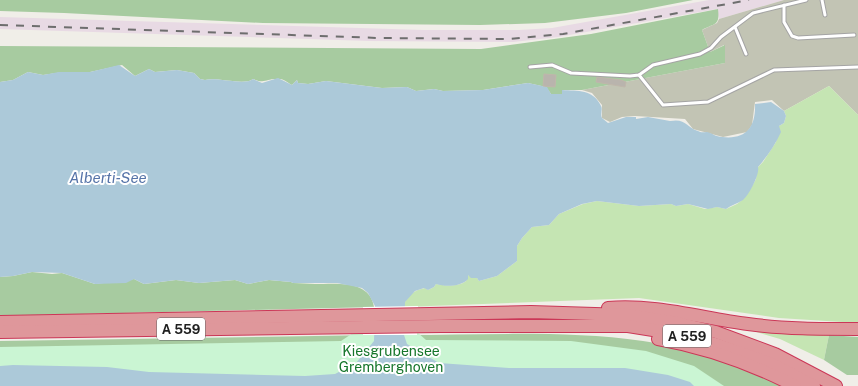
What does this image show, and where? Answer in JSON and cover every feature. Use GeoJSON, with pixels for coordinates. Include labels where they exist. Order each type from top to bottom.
{"type":"FeatureCollection","features":[{"type":"Feature","properties":{"kind":"highway"},"geometry":{"type":"LineString","coordinates":[[555,312],[627,306],[649,307],[761,326],[858,329]]}},
{"type":"Feature","properties":{"kind":"highway","name":"A 559"},"geometry":{"type":"LineString","coordinates":[[0,332],[417,320],[555,312],[627,315],[677,323],[716,332],[775,354],[836,386]]}},
{"type":"Feature","properties":{"kind":"highway","name":"A 559"},"geometry":{"type":"LineString","coordinates":[[417,320],[551,327],[573,325],[628,326],[678,334],[715,344],[772,364],[814,386]]}},
{"type":"Feature","properties":{"kind":"highway","name":"A 559"},"geometry":{"type":"LineString","coordinates":[[0,322],[363,321]]}},
{"type":"Feature","properties":{"kind":"highway"},"geometry":{"type":"LineString","coordinates":[[551,327],[625,334],[666,340],[732,359],[795,386]]}},
{"type":"Feature","properties":{"kind":"lane"},"geometry":{"type":"LineString","coordinates":[[530,67],[552,66],[571,73],[630,76],[640,75],[653,65],[705,51],[752,13],[806,0]]}},
{"type":"Feature","properties":{"kind":"lane"},"geometry":{"type":"LineString","coordinates":[[822,0],[826,15]]}},
{"type":"Feature","properties":{"kind":"lane"},"geometry":{"type":"LineString","coordinates":[[784,5],[784,22],[792,36],[798,38],[854,34]]}},
{"type":"Feature","properties":{"kind":"lane"},"geometry":{"type":"LineString","coordinates":[[735,27],[746,54]]}},
{"type":"Feature","properties":{"kind":"lane"},"geometry":{"type":"LineString","coordinates":[[640,75],[663,105],[708,102],[774,70],[858,67]]}},
{"type":"Feature","properties":{"kind":"shaded area"},"geometry":{"type":"Polygon","coordinates":[[[709,0],[784,0],[719,19],[717,9],[558,37],[513,42],[369,41],[0,29],[0,17],[424,30],[519,30],[552,28],[709,0]]]}},
{"type":"Feature","properties":{"kind":"shaded area"},"geometry":{"type":"Polygon","coordinates":[[[784,0],[858,0],[858,115],[829,86],[784,111],[772,100],[755,102],[752,125],[747,132],[723,137],[693,129],[685,119],[635,116],[622,117],[610,122],[602,118],[602,105],[592,93],[582,90],[725,63],[724,45],[710,52],[702,30],[717,23],[719,19],[784,0]]]}},
{"type":"Feature","properties":{"kind":"green space"},"geometry":{"type":"Polygon","coordinates":[[[0,0],[693,0],[626,13],[545,23],[480,25],[263,23],[0,11],[0,0]]]}},
{"type":"Feature","properties":{"kind":"green space"},"geometry":{"type":"Polygon","coordinates":[[[718,9],[718,18],[716,23],[702,30],[710,52],[725,45],[725,63],[582,90],[562,90],[562,94],[551,94],[546,87],[528,83],[483,90],[443,91],[434,89],[416,91],[407,87],[382,88],[326,81],[308,84],[298,83],[297,80],[292,85],[278,79],[263,81],[253,79],[244,82],[210,79],[205,80],[200,79],[194,73],[177,70],[155,72],[149,69],[135,76],[122,65],[90,72],[63,72],[43,75],[28,72],[13,80],[0,82],[0,46],[481,49],[591,34],[718,9]]]}},
{"type":"Feature","properties":{"kind":"green space"},"geometry":{"type":"Polygon","coordinates":[[[829,86],[858,115],[858,323],[779,318],[639,298],[403,307],[408,297],[414,292],[425,288],[428,290],[436,284],[447,286],[463,283],[466,281],[468,275],[477,278],[479,281],[497,276],[517,261],[517,246],[532,227],[549,225],[559,214],[583,204],[597,201],[639,206],[671,204],[676,206],[688,204],[705,209],[717,207],[726,209],[737,204],[751,188],[756,179],[757,168],[763,162],[776,142],[779,126],[784,123],[786,116],[784,111],[829,86]]]}},
{"type":"Feature","properties":{"kind":"green space"},"geometry":{"type":"Polygon","coordinates":[[[32,272],[52,274],[62,273],[95,284],[134,279],[144,284],[176,280],[199,283],[235,280],[248,284],[269,280],[293,283],[341,284],[359,287],[371,298],[374,307],[0,316],[0,277],[32,272]]]}},
{"type":"Feature","properties":{"kind":"green space"},"geometry":{"type":"Polygon","coordinates":[[[753,331],[829,335],[824,360],[780,339],[753,331]]]}},
{"type":"Feature","properties":{"kind":"green space","name":"Kiesgrubensee Gremberghoven"},"geometry":{"type":"Polygon","coordinates":[[[417,332],[426,340],[571,341],[646,351],[694,366],[724,386],[0,386],[0,347],[341,341],[353,333],[417,332]]]}},
{"type":"Feature","properties":{"kind":"green space"},"geometry":{"type":"Polygon","coordinates":[[[553,334],[583,335],[643,341],[697,353],[784,386],[694,386],[509,368],[404,335],[553,334]]]}},
{"type":"Feature","properties":{"kind":"green space"},"geometry":{"type":"Polygon","coordinates":[[[375,335],[374,341],[0,366],[0,341],[375,335]]]}},
{"type":"Feature","properties":{"kind":"green space"},"geometry":{"type":"Polygon","coordinates":[[[829,335],[858,337],[858,375],[847,375],[824,360],[829,335]]]}},
{"type":"Feature","properties":{"kind":"water","name":"Alberti-See"},"geometry":{"type":"Polygon","coordinates":[[[119,65],[135,76],[149,69],[155,72],[177,70],[194,73],[200,79],[205,80],[210,79],[244,82],[253,79],[262,83],[278,78],[292,85],[297,80],[298,83],[308,84],[326,81],[382,88],[407,87],[416,91],[434,89],[443,91],[483,90],[528,83],[547,87],[551,94],[562,94],[562,90],[579,91],[594,96],[602,107],[602,118],[608,123],[626,117],[636,117],[636,119],[648,117],[670,121],[675,120],[683,122],[699,132],[707,132],[722,137],[737,136],[748,130],[754,119],[755,104],[771,102],[784,111],[786,116],[784,123],[779,126],[781,132],[776,142],[758,167],[756,179],[748,194],[743,200],[726,209],[717,207],[708,209],[688,204],[676,206],[671,204],[639,206],[597,201],[582,204],[559,214],[549,225],[532,227],[517,246],[517,261],[497,276],[479,281],[477,278],[471,278],[468,275],[468,279],[461,284],[444,286],[436,284],[428,290],[424,288],[415,291],[405,302],[404,335],[407,344],[439,363],[509,368],[625,368],[668,375],[690,382],[694,386],[0,386],[0,366],[13,365],[107,367],[149,372],[305,376],[335,374],[356,363],[374,341],[375,306],[368,293],[362,288],[337,283],[293,283],[269,280],[248,284],[235,280],[199,283],[176,280],[144,284],[134,279],[126,283],[95,284],[62,273],[32,272],[0,277],[0,82],[13,80],[28,72],[43,75],[59,72],[90,72],[119,65]]]}},
{"type":"Feature","properties":{"kind":"pier"},"geometry":{"type":"Polygon","coordinates":[[[418,306],[417,335],[363,335],[363,307],[418,306]]]}},
{"type":"Feature","properties":{"kind":"building"},"geometry":{"type":"Polygon","coordinates":[[[544,74],[556,75],[555,87],[543,86],[544,74]]]}},
{"type":"Feature","properties":{"kind":"building"},"geometry":{"type":"Polygon","coordinates":[[[597,77],[621,80],[626,82],[625,87],[596,82],[597,77]]]}},
{"type":"Feature","properties":{"kind":"railway"},"geometry":{"type":"LineString","coordinates":[[0,25],[379,38],[510,39],[563,34],[749,0]]}}]}
